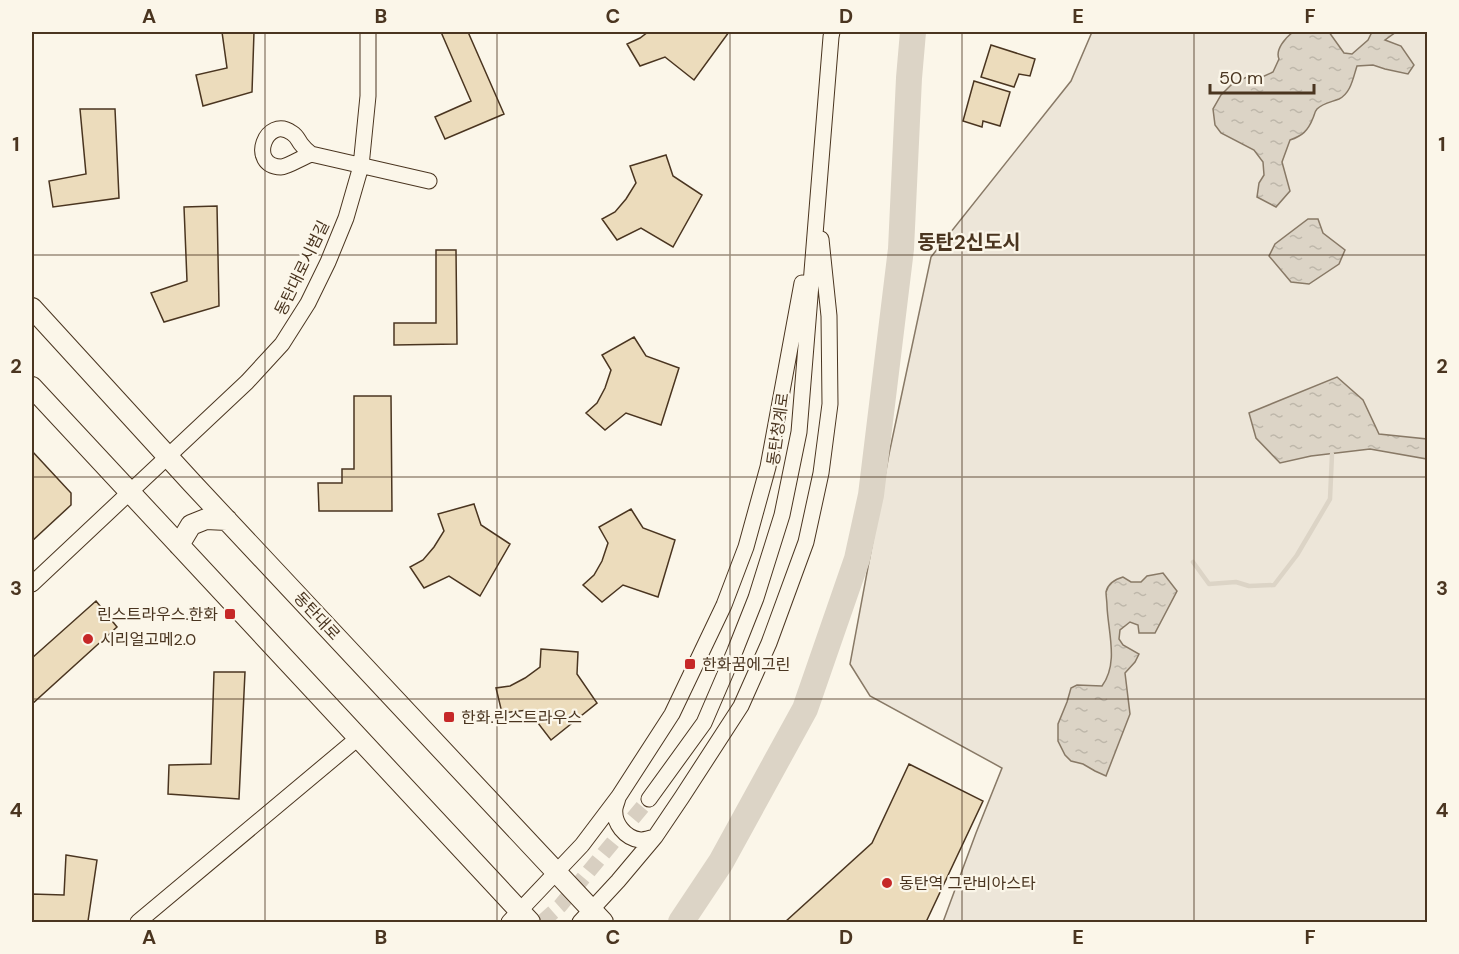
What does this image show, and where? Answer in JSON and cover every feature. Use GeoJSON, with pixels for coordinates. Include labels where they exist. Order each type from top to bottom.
{"type":"FeatureCollection","features":[{"type":"Feature","properties":{"kind":"main road","name":"동탄대로"},"geometry":{"type":"LineString","coordinates":[[32,308],[556,872],[592,918]]}},
{"type":"Feature","properties":{"kind":"main road"},"geometry":{"type":"LineString","coordinates":[[32,387],[358,738],[519,919]]}},
{"type":"Feature","properties":{"kind":"main road"},"geometry":{"type":"LineString","coordinates":[[179,545],[191,525],[206,519],[227,520]]}},
{"type":"Feature","properties":{"kind":"street","name":"동탄대로시범길"},"geometry":{"type":"LineString","coordinates":[[32,584],[247,382],[282,344],[308,303],[346,218],[361,166],[368,96],[368,32]]}},
{"type":"Feature","properties":{"kind":"street","name":"동탄청계로"},"geometry":{"type":"LineString","coordinates":[[649,799],[704,723],[756,598],[782,515],[799,432],[832,32]]}},
{"type":"Feature","properties":{"kind":"street"},"geometry":{"type":"LineString","coordinates":[[305,148],[296,160],[286,167],[274,166],[265,158],[262,147],[264,140],[273,131],[286,130],[292,132],[305,148],[361,166],[429,181]]}},
{"type":"Feature","properties":{"kind":"street"},"geometry":{"type":"LineString","coordinates":[[519,919],[556,872],[582,845],[619,796],[672,714],[724,605],[746,547],[768,467],[817,200]]}},
{"type":"Feature","properties":{"kind":"street"},"geometry":{"type":"LineString","coordinates":[[592,918],[618,881],[655,837],[741,706],[769,643],[806,542],[821,474],[830,404],[829,316],[817,200]]}},
{"type":"Feature","properties":{"kind":"street"},"geometry":{"type":"LineString","coordinates":[[138,922],[358,738]]}},
{"type":"Feature","properties":{"kind":"street"},"geometry":{"type":"LineString","coordinates":[[619,796],[615,807],[615,817],[620,828],[629,836],[642,840],[655,837]]}},
{"type":"Feature","properties":{"kind":"shaded area"},"geometry":{"type":"Polygon","coordinates":[[[1092,32],[1427,32],[1427,922],[943,922],[1002,768],[870,696],[850,664],[889,454],[931,257],[1071,81],[1092,32]]]}},
{"type":"Feature","properties":{"kind":"water"},"geometry":{"type":"Polygon","coordinates":[[[1293,32],[1329,32],[1344,53],[1352,54],[1368,40],[1372,32],[1396,32],[1385,40],[1401,46],[1414,65],[1408,74],[1373,65],[1357,66],[1346,93],[1339,99],[1319,107],[1307,130],[1290,140],[1282,162],[1290,191],[1276,207],[1257,197],[1259,183],[1264,175],[1263,162],[1254,150],[1221,133],[1215,125],[1213,109],[1221,95],[1232,84],[1247,77],[1260,78],[1273,72],[1279,59],[1280,48],[1293,32]]]}},
{"type":"Feature","properties":{"kind":"water"},"geometry":{"type":"Polygon","coordinates":[[[1308,219],[1318,219],[1323,233],[1345,250],[1339,264],[1309,284],[1291,282],[1269,256],[1275,244],[1308,219]]]}},
{"type":"Feature","properties":{"kind":"water"},"geometry":{"type":"Polygon","coordinates":[[[1337,377],[1363,400],[1379,434],[1427,439],[1427,459],[1370,449],[1311,456],[1280,463],[1256,438],[1249,413],[1337,377]]]}},
{"type":"Feature","properties":{"kind":"water"},"geometry":{"type":"Polygon","coordinates":[[[1163,573],[1177,591],[1155,633],[1139,633],[1138,625],[1130,622],[1120,630],[1119,639],[1123,645],[1139,654],[1125,673],[1130,714],[1106,776],[1083,764],[1071,761],[1065,755],[1058,741],[1058,724],[1071,688],[1077,685],[1102,686],[1107,677],[1111,647],[1106,594],[1110,584],[1123,577],[1131,582],[1141,582],[1147,576],[1163,573]]]}},
{"type":"Feature","properties":{"kind":"building"},"geometry":{"type":"Polygon","coordinates":[[[222,32],[254,32],[252,92],[203,106],[196,75],[227,68],[222,32]]]}},
{"type":"Feature","properties":{"kind":"building"},"geometry":{"type":"Polygon","coordinates":[[[441,32],[468,32],[504,114],[445,139],[435,117],[471,101],[441,32]]]}},
{"type":"Feature","properties":{"kind":"building"},"geometry":{"type":"Polygon","coordinates":[[[648,32],[729,32],[694,80],[665,57],[640,66],[627,44],[648,32]]]}},
{"type":"Feature","properties":{"kind":"building"},"geometry":{"type":"Polygon","coordinates":[[[991,45],[1035,59],[1030,76],[1019,74],[1014,87],[981,77],[991,45]]]}},
{"type":"Feature","properties":{"kind":"building"},"geometry":{"type":"Polygon","coordinates":[[[974,81],[1010,92],[1000,126],[983,121],[982,127],[963,121],[974,81]]]}},
{"type":"Feature","properties":{"kind":"building"},"geometry":{"type":"Polygon","coordinates":[[[80,109],[115,109],[119,198],[53,207],[49,181],[86,174],[80,109]]]}},
{"type":"Feature","properties":{"kind":"building"},"geometry":{"type":"Polygon","coordinates":[[[666,155],[673,176],[702,195],[673,247],[641,228],[617,240],[602,219],[615,212],[636,183],[630,166],[666,155]]]}},
{"type":"Feature","properties":{"kind":"building"},"geometry":{"type":"Polygon","coordinates":[[[217,206],[219,306],[164,322],[151,293],[187,281],[184,207],[217,206]]]}},
{"type":"Feature","properties":{"kind":"building"},"geometry":{"type":"Polygon","coordinates":[[[436,250],[456,250],[457,344],[394,345],[394,323],[436,323],[436,250]]]}},
{"type":"Feature","properties":{"kind":"building"},"geometry":{"type":"Polygon","coordinates":[[[634,337],[646,356],[679,368],[661,425],[626,413],[605,430],[586,413],[597,403],[611,370],[602,355],[634,337]]]}},
{"type":"Feature","properties":{"kind":"building"},"geometry":{"type":"Polygon","coordinates":[[[354,396],[391,396],[392,511],[319,511],[318,483],[342,483],[342,469],[354,469],[354,396]]]}},
{"type":"Feature","properties":{"kind":"building"},"geometry":{"type":"Polygon","coordinates":[[[32,451],[71,493],[71,505],[32,541],[32,451]]]}},
{"type":"Feature","properties":{"kind":"building"},"geometry":{"type":"Polygon","coordinates":[[[474,504],[481,525],[510,544],[480,596],[449,576],[424,588],[410,567],[423,560],[444,531],[438,514],[474,504]]]}},
{"type":"Feature","properties":{"kind":"building"},"geometry":{"type":"Polygon","coordinates":[[[631,509],[643,528],[675,540],[658,597],[623,585],[602,602],[583,585],[594,575],[608,543],[599,527],[631,509]]]}},
{"type":"Feature","properties":{"kind":"building"},"geometry":{"type":"Polygon","coordinates":[[[96,601],[117,627],[32,704],[32,658],[96,601]]]}},
{"type":"Feature","properties":{"kind":"building"},"geometry":{"type":"Polygon","coordinates":[[[541,649],[578,652],[577,674],[597,703],[551,740],[528,710],[502,713],[496,688],[510,686],[540,667],[541,649]]]}},
{"type":"Feature","properties":{"kind":"building"},"geometry":{"type":"Polygon","coordinates":[[[214,672],[245,672],[239,799],[168,794],[169,765],[211,764],[214,672]]]}},
{"type":"Feature","properties":{"kind":"building","name":"동탄역 그란비아스타"},"geometry":{"type":"Polygon","coordinates":[[[909,764],[983,801],[926,922],[785,922],[872,843],[909,764]]]}},
{"type":"Feature","properties":{"kind":"building"},"geometry":{"type":"Polygon","coordinates":[[[66,855],[97,860],[88,921],[32,921],[32,894],[64,895],[66,855]]]}},
{"type":"Feature","properties":{"kind":"waterway"},"geometry":{"type":"LineString","coordinates":[[681,922],[721,862],[805,709],[857,559],[871,495],[901,249],[913,32]]}},
{"type":"Feature","properties":{"kind":"waterway"},"geometry":{"type":"LineString","coordinates":[[1193,562],[1209,584],[1236,582],[1249,586],[1274,585],[1297,555],[1330,499],[1332,454]]}},
{"type":"Feature","properties":{"kind":"tunnel"},"geometry":{"type":"LineString","coordinates":[[542,922],[560,906],[649,799]]}},
{"type":"Feature","properties":{"kind":"place","name":"린스트라우스.한화"},"geometry":{"type":"Point","coordinates":[230,614]}},
{"type":"Feature","properties":{"kind":"place","name":"시리얼고메2.0"},"geometry":{"type":"Point","coordinates":[88,639]}},
{"type":"Feature","properties":{"kind":"place","name":"한화꿈에그린"},"geometry":{"type":"Point","coordinates":[690,664]}},
{"type":"Feature","properties":{"kind":"place","name":"한화.린스트라우스"},"geometry":{"type":"Point","coordinates":[449,717]}},
{"type":"Feature","properties":{"kind":"place","name":"동탄역 그란비아스타"},"geometry":{"type":"Point","coordinates":[887,883]}},
{"type":"Feature","properties":{"kind":"district","name":"동탄2신도시"},"geometry":{"type":"Point","coordinates":[969,242]}}]}
